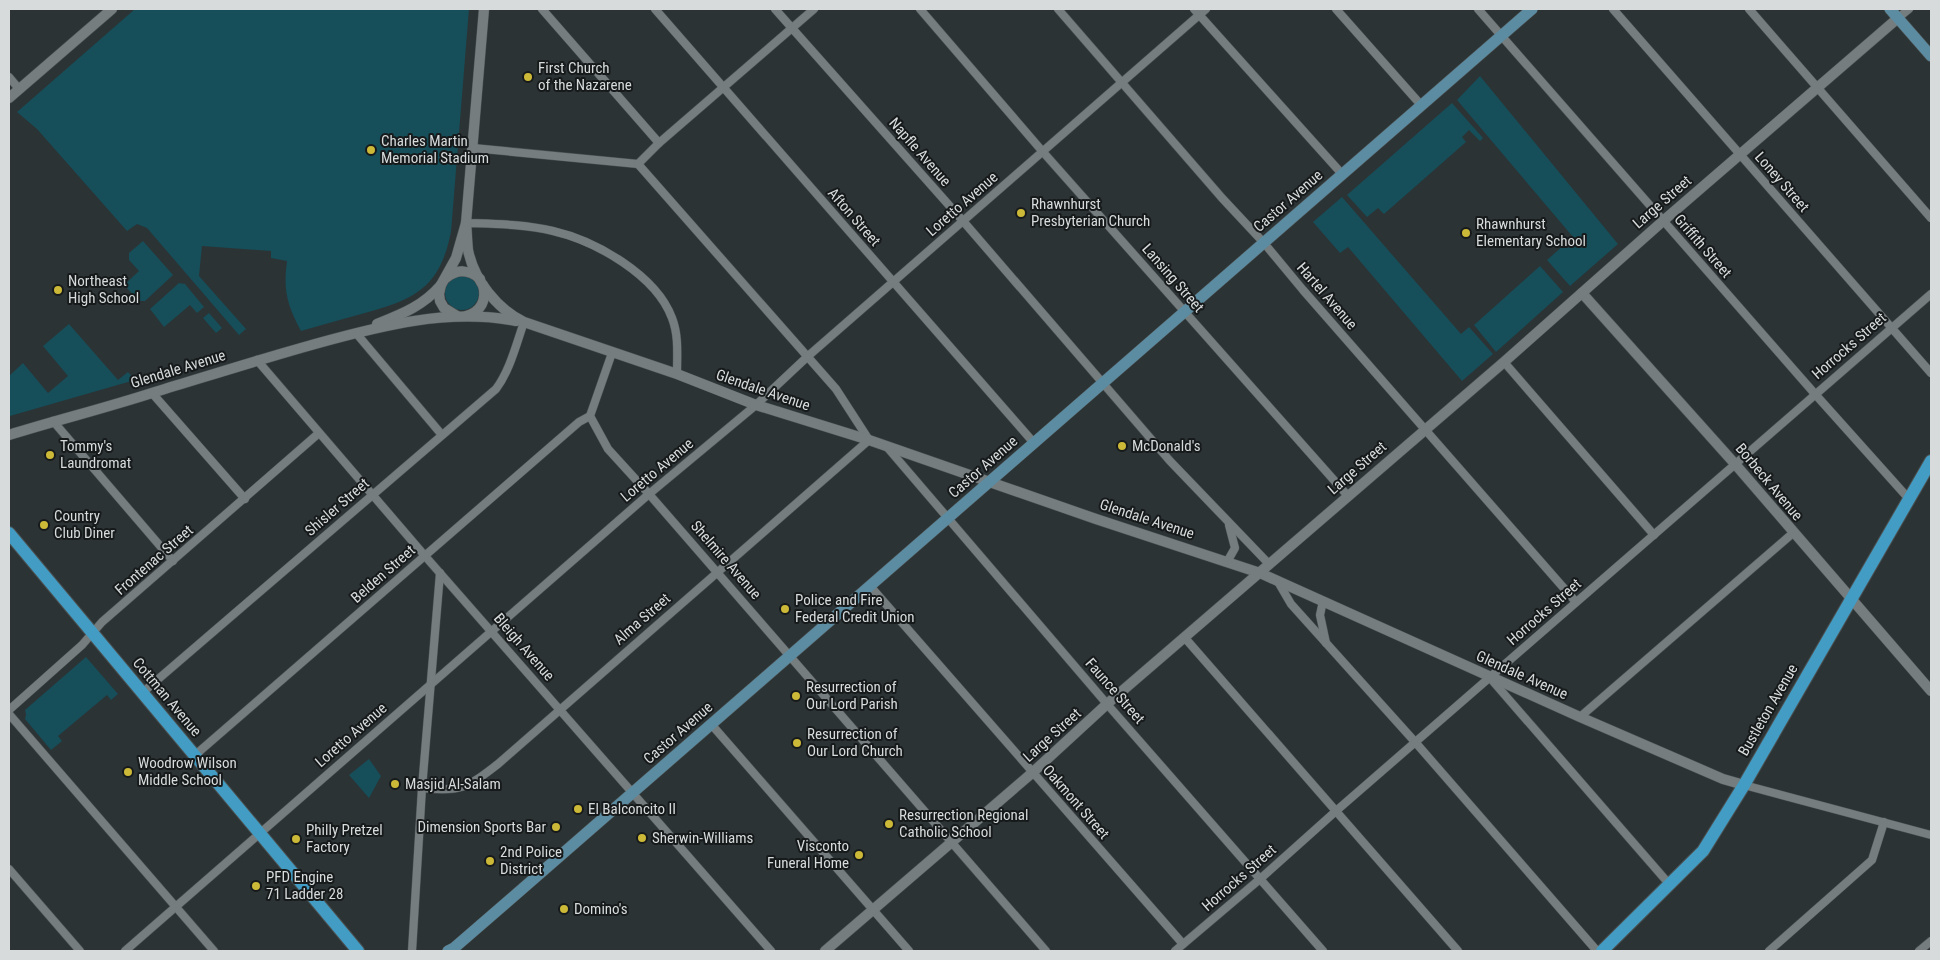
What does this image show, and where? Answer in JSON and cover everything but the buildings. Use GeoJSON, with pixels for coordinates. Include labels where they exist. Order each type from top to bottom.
{"type":"FeatureCollection","features":[{"type":"Feature","properties":{"kind":"main road","name":"Castor Avenue"},"geometry":{"type":"LineString","coordinates":[[452,950],[1532,9]]}},
{"type":"Feature","properties":{"kind":"main road"},"geometry":{"type":"LineString","coordinates":[[1890,9],[1931,56]]}},
{"type":"Feature","properties":{"kind":"main road","name":"Bustleton Avenue"},"geometry":{"type":"LineString","coordinates":[[1602,951],[1703,851],[1744,785],[1931,461]]}},
{"type":"Feature","properties":{"kind":"main road","name":"Cottman Avenue"},"geometry":{"type":"LineString","coordinates":[[9,534],[358,951]]}},
{"type":"Feature","properties":{"kind":"street"},"geometry":{"type":"LineString","coordinates":[[9,98],[112,9]]}},
{"type":"Feature","properties":{"kind":"street"},"geometry":{"type":"LineString","coordinates":[[466,222],[456,258],[441,284],[439,297],[442,305],[450,313],[461,316],[475,313],[482,305],[485,296],[468,250],[466,222],[484,9]]}},
{"type":"Feature","properties":{"kind":"street"},"geometry":{"type":"LineString","coordinates":[[542,9],[659,143]]}},
{"type":"Feature","properties":{"kind":"street","name":"Afton Street"},"geometry":{"type":"LineString","coordinates":[[655,9],[1034,443]]}},
{"type":"Feature","properties":{"kind":"street","name":"Napfle Avenue"},"geometry":{"type":"LineString","coordinates":[[775,9],[963,221],[1170,461],[1269,564]]}},
{"type":"Feature","properties":{"kind":"street"},"geometry":{"type":"LineString","coordinates":[[638,164],[659,143],[814,9]]}},
{"type":"Feature","properties":{"kind":"street","name":"Lansing Street"},"geometry":{"type":"LineString","coordinates":[[920,9],[1043,152],[1348,496]]}},
{"type":"Feature","properties":{"kind":"street","name":"Hartel Avenue"},"geometry":{"type":"LineString","coordinates":[[1058,9],[1576,602]]}},
{"type":"Feature","properties":{"kind":"street","name":"Loretto Avenue"},"geometry":{"type":"LineString","coordinates":[[125,951],[649,494],[756,405],[892,282],[1121,83],[1197,12],[1206,9]]}},
{"type":"Feature","properties":{"kind":"street"},"geometry":{"type":"LineString","coordinates":[[1336,9],[1421,105]]}},
{"type":"Feature","properties":{"kind":"street","name":"Griffith Street"},"geometry":{"type":"LineString","coordinates":[[1478,9],[1909,499]]}},
{"type":"Feature","properties":{"kind":"street","name":"Loney Street"},"geometry":{"type":"LineString","coordinates":[[1613,9],[1931,372]]}},
{"type":"Feature","properties":{"kind":"street"},"geometry":{"type":"LineString","coordinates":[[1749,9],[1931,218]]}},
{"type":"Feature","properties":{"kind":"street","name":"Large Street"},"geometry":{"type":"LineString","coordinates":[[825,951],[1909,9]]}},
{"type":"Feature","properties":{"kind":"street"},"geometry":{"type":"LineString","coordinates":[[1197,12],[1342,174]]}},
{"type":"Feature","properties":{"kind":"street"},"geometry":{"type":"LineString","coordinates":[[9,77],[19,89]]}},
{"type":"Feature","properties":{"kind":"street"},"geometry":{"type":"LineString","coordinates":[[473,148],[638,164],[836,389],[869,440]]}},
{"type":"Feature","properties":{"kind":"street"},"geometry":{"type":"LineString","coordinates":[[466,222],[525,226],[577,238],[617,259],[641,276],[661,299],[672,317],[678,340],[677,374]]}},
{"type":"Feature","properties":{"kind":"street","name":"Glendale Avenue"},"geometry":{"type":"LineString","coordinates":[[356,333],[417,306],[425,301],[450,274],[460,271],[470,272],[481,282],[502,308],[524,322]]}},
{"type":"Feature","properties":{"kind":"street","name":"Borbeck Avenue"},"geometry":{"type":"LineString","coordinates":[[1582,293],[1735,464],[1931,691]]}},
{"type":"Feature","properties":{"kind":"street","name":"Horrocks Street"},"geometry":{"type":"LineString","coordinates":[[1175,951],[1931,294]]}},
{"type":"Feature","properties":{"kind":"street","name":"Glendale Avenue"},"geometry":{"type":"LineString","coordinates":[[9,435],[257,360],[356,333],[422,319],[461,316],[492,317],[524,322],[677,374],[756,405],[869,440],[1260,573],[1580,718],[1723,779],[1744,785]]}},
{"type":"Feature","properties":{"kind":"street","name":"Shisler Street"},"geometry":{"type":"LineString","coordinates":[[142,693],[496,389],[503,380],[524,322]]}},
{"type":"Feature","properties":{"kind":"street"},"geometry":{"type":"LineString","coordinates":[[356,333],[442,435]]}},
{"type":"Feature","properties":{"kind":"street"},"geometry":{"type":"LineString","coordinates":[[590,416],[612,353]]}},
{"type":"Feature","properties":{"kind":"street","name":"Bleigh Avenue"},"geometry":{"type":"LineString","coordinates":[[257,360],[425,556],[771,951]]}},
{"type":"Feature","properties":{"kind":"street"},"geometry":{"type":"LineString","coordinates":[[1504,362],[1654,535]]}},
{"type":"Feature","properties":{"kind":"street"},"geometry":{"type":"LineString","coordinates":[[152,393],[245,499]]}},
{"type":"Feature","properties":{"kind":"street","name":"Shelmire Avenue"},"geometry":{"type":"LineString","coordinates":[[590,416],[608,449],[1046,951]]}},
{"type":"Feature","properties":{"kind":"street","name":"Belden Street"},"geometry":{"type":"LineString","coordinates":[[194,756],[579,422],[590,416]]}},
{"type":"Feature","properties":{"kind":"street"},"geometry":{"type":"LineString","coordinates":[[53,421],[173,561]]}},
{"type":"Feature","properties":{"kind":"street","name":"Frontenac Street"},"geometry":{"type":"LineString","coordinates":[[9,710],[82,645],[102,622],[320,432]]}},
{"type":"Feature","properties":{"kind":"street","name":"Alma Street"},"geometry":{"type":"LineString","coordinates":[[422,788],[451,790],[465,787],[506,758],[869,440]]}},
{"type":"Feature","properties":{"kind":"street","name":"Faunce Street"},"geometry":{"type":"LineString","coordinates":[[886,447],[1323,951]]}},
{"type":"Feature","properties":{"kind":"street"},"geometry":{"type":"LineString","coordinates":[[1227,562],[1235,548],[1228,523]]}},
{"type":"Feature","properties":{"kind":"street"},"geometry":{"type":"LineString","coordinates":[[1580,718],[1793,533]]}},
{"type":"Feature","properties":{"kind":"street"},"geometry":{"type":"LineString","coordinates":[[412,951],[422,788],[440,573]]}},
{"type":"Feature","properties":{"kind":"street"},"geometry":{"type":"LineString","coordinates":[[1277,580],[1291,604],[1416,743],[1597,951]]}},
{"type":"Feature","properties":{"kind":"street","name":"Oakmont Street"},"geometry":{"type":"LineString","coordinates":[[870,586],[1183,944]]}},
{"type":"Feature","properties":{"kind":"street"},"geometry":{"type":"LineString","coordinates":[[1323,601],[1320,615],[1327,645]]}},
{"type":"Feature","properties":{"kind":"street"},"geometry":{"type":"LineString","coordinates":[[1185,638],[1458,951]]}},
{"type":"Feature","properties":{"kind":"street"},"geometry":{"type":"LineString","coordinates":[[1490,677],[1670,885]]}},
{"type":"Feature","properties":{"kind":"street"},"geometry":{"type":"LineString","coordinates":[[9,714],[214,951]]}},
{"type":"Feature","properties":{"kind":"street"},"geometry":{"type":"LineString","coordinates":[[711,724],[909,951]]}},
{"type":"Feature","properties":{"kind":"street"},"geometry":{"type":"LineString","coordinates":[[1744,785],[1931,835]]}},
{"type":"Feature","properties":{"kind":"street"},"geometry":{"type":"LineString","coordinates":[[1769,951],[1872,860],[1884,822]]}},
{"type":"Feature","properties":{"kind":"street"},"geometry":{"type":"LineString","coordinates":[[9,869],[80,951]]}},
{"type":"Feature","properties":{"kind":"street"},"geometry":{"type":"LineString","coordinates":[[1919,951],[1931,941]]}},
{"type":"Feature","properties":{"kind":"shaded area"},"geometry":{"type":"Polygon","coordinates":[[[135,9],[469,9],[451,232],[440,266],[423,288],[412,296],[383,308],[301,331],[287,297],[287,261],[271,258],[271,251],[202,246],[199,276],[246,329],[239,335],[147,228],[137,224],[127,231],[37,129],[17,112],[135,9]]]}},
{"type":"Feature","properties":{"kind":"shaded area"},"geometry":{"type":"Polygon","coordinates":[[[1480,76],[1618,244],[1570,286],[1547,260],[1573,237],[1457,100],[1480,76]]]}},
{"type":"Feature","properties":{"kind":"shaded area"},"geometry":{"type":"Polygon","coordinates":[[[1452,103],[1483,138],[1480,141],[1469,130],[1462,137],[1466,142],[1384,214],[1378,208],[1367,217],[1347,195],[1452,103]]]}},
{"type":"Feature","properties":{"kind":"shaded area"},"geometry":{"type":"Polygon","coordinates":[[[1342,197],[1461,334],[1469,327],[1493,354],[1462,381],[1348,247],[1340,253],[1313,222],[1342,197]]]}},
{"type":"Feature","properties":{"kind":"shaded area"},"geometry":{"type":"Polygon","coordinates":[[[143,241],[173,275],[145,301],[139,301],[124,285],[139,271],[129,260],[129,253],[143,241]]]}},
{"type":"Feature","properties":{"kind":"shaded area"},"geometry":{"type":"Polygon","coordinates":[[[1540,266],[1563,292],[1496,352],[1474,325],[1540,266]]]}},
{"type":"Feature","properties":{"kind":"shaded area"},"geometry":{"type":"Polygon","coordinates":[[[462,276],[469,277],[474,281],[478,286],[478,300],[474,305],[469,309],[462,310],[455,309],[450,305],[446,300],[445,293],[446,286],[450,281],[455,277],[462,276]]]}},
{"type":"Feature","properties":{"kind":"shaded area"},"geometry":{"type":"Polygon","coordinates":[[[179,283],[185,284],[204,307],[197,313],[190,305],[164,327],[150,309],[179,283]]]}},
{"type":"Feature","properties":{"kind":"shaded area"},"geometry":{"type":"Polygon","coordinates":[[[209,313],[222,328],[216,333],[203,318],[209,313]]]}},
{"type":"Feature","properties":{"kind":"shaded area"},"geometry":{"type":"Polygon","coordinates":[[[69,324],[118,380],[128,372],[135,380],[10,416],[9,376],[23,363],[48,393],[68,376],[43,346],[69,324]]]}},
{"type":"Feature","properties":{"kind":"shaded area"},"geometry":{"type":"Polygon","coordinates":[[[86,657],[118,694],[111,700],[107,695],[58,736],[62,741],[51,750],[25,719],[25,710],[86,657]]]}},
{"type":"Feature","properties":{"kind":"shaded area"},"geometry":{"type":"Polygon","coordinates":[[[369,759],[381,776],[369,798],[349,775],[369,759]]]}},
{"type":"Feature","properties":{"kind":"place","name":"First Church of the Nazarene"},"geometry":{"type":"Point","coordinates":[528,77]}},
{"type":"Feature","properties":{"kind":"place","name":"Charles Martin Memorial Stadium"},"geometry":{"type":"Point","coordinates":[371,150]}},
{"type":"Feature","properties":{"kind":"place","name":"Rhawnhurst Presbyterian Church"},"geometry":{"type":"Point","coordinates":[1021,213]}},
{"type":"Feature","properties":{"kind":"place","name":"Rhawnhurst Elementary School"},"geometry":{"type":"Point","coordinates":[1466,233]}},
{"type":"Feature","properties":{"kind":"place","name":"Northeast High School"},"geometry":{"type":"Point","coordinates":[58,290]}},
{"type":"Feature","properties":{"kind":"place","name":"McDonald's"},"geometry":{"type":"Point","coordinates":[1122,446]}},
{"type":"Feature","properties":{"kind":"place","name":"Tommy's Laundromat"},"geometry":{"type":"Point","coordinates":[50,455]}},
{"type":"Feature","properties":{"kind":"place","name":"Country Club Diner"},"geometry":{"type":"Point","coordinates":[44,525]}},
{"type":"Feature","properties":{"kind":"place","name":"Police and Fire Federal Credit Union"},"geometry":{"type":"Point","coordinates":[785,609]}},
{"type":"Feature","properties":{"kind":"place","name":"Resurrection of Our Lord Parish"},"geometry":{"type":"Point","coordinates":[796,696]}},
{"type":"Feature","properties":{"kind":"place","name":"Resurrection of Our Lord Church"},"geometry":{"type":"Point","coordinates":[797,743]}},
{"type":"Feature","properties":{"kind":"place","name":"Woodrow Wilson Middle School"},"geometry":{"type":"Point","coordinates":[128,772]}},
{"type":"Feature","properties":{"kind":"place","name":"Masjid Al-Salam"},"geometry":{"type":"Point","coordinates":[395,784]}},
{"type":"Feature","properties":{"kind":"place","name":"El Balconcito II"},"geometry":{"type":"Point","coordinates":[578,809]}},
{"type":"Feature","properties":{"kind":"place","name":"Resurrection Regional Catholic School"},"geometry":{"type":"Point","coordinates":[889,824]}},
{"type":"Feature","properties":{"kind":"place","name":"Dimension Sports Bar"},"geometry":{"type":"Point","coordinates":[556,827]}},
{"type":"Feature","properties":{"kind":"place","name":"Sherwin-Williams"},"geometry":{"type":"Point","coordinates":[642,838]}},
{"type":"Feature","properties":{"kind":"place","name":"Philly Pretzel Factory"},"geometry":{"type":"Point","coordinates":[296,839]}},
{"type":"Feature","properties":{"kind":"place","name":"Visconto Funeral Home"},"geometry":{"type":"Point","coordinates":[859,855]}},
{"type":"Feature","properties":{"kind":"place","name":"2nd Police District"},"geometry":{"type":"Point","coordinates":[490,861]}},
{"type":"Feature","properties":{"kind":"place","name":"PFD Engine 71 Ladder 28"},"geometry":{"type":"Point","coordinates":[256,886]}},
{"type":"Feature","properties":{"kind":"place","name":"Domino's"},"geometry":{"type":"Point","coordinates":[564,909]}}]}
